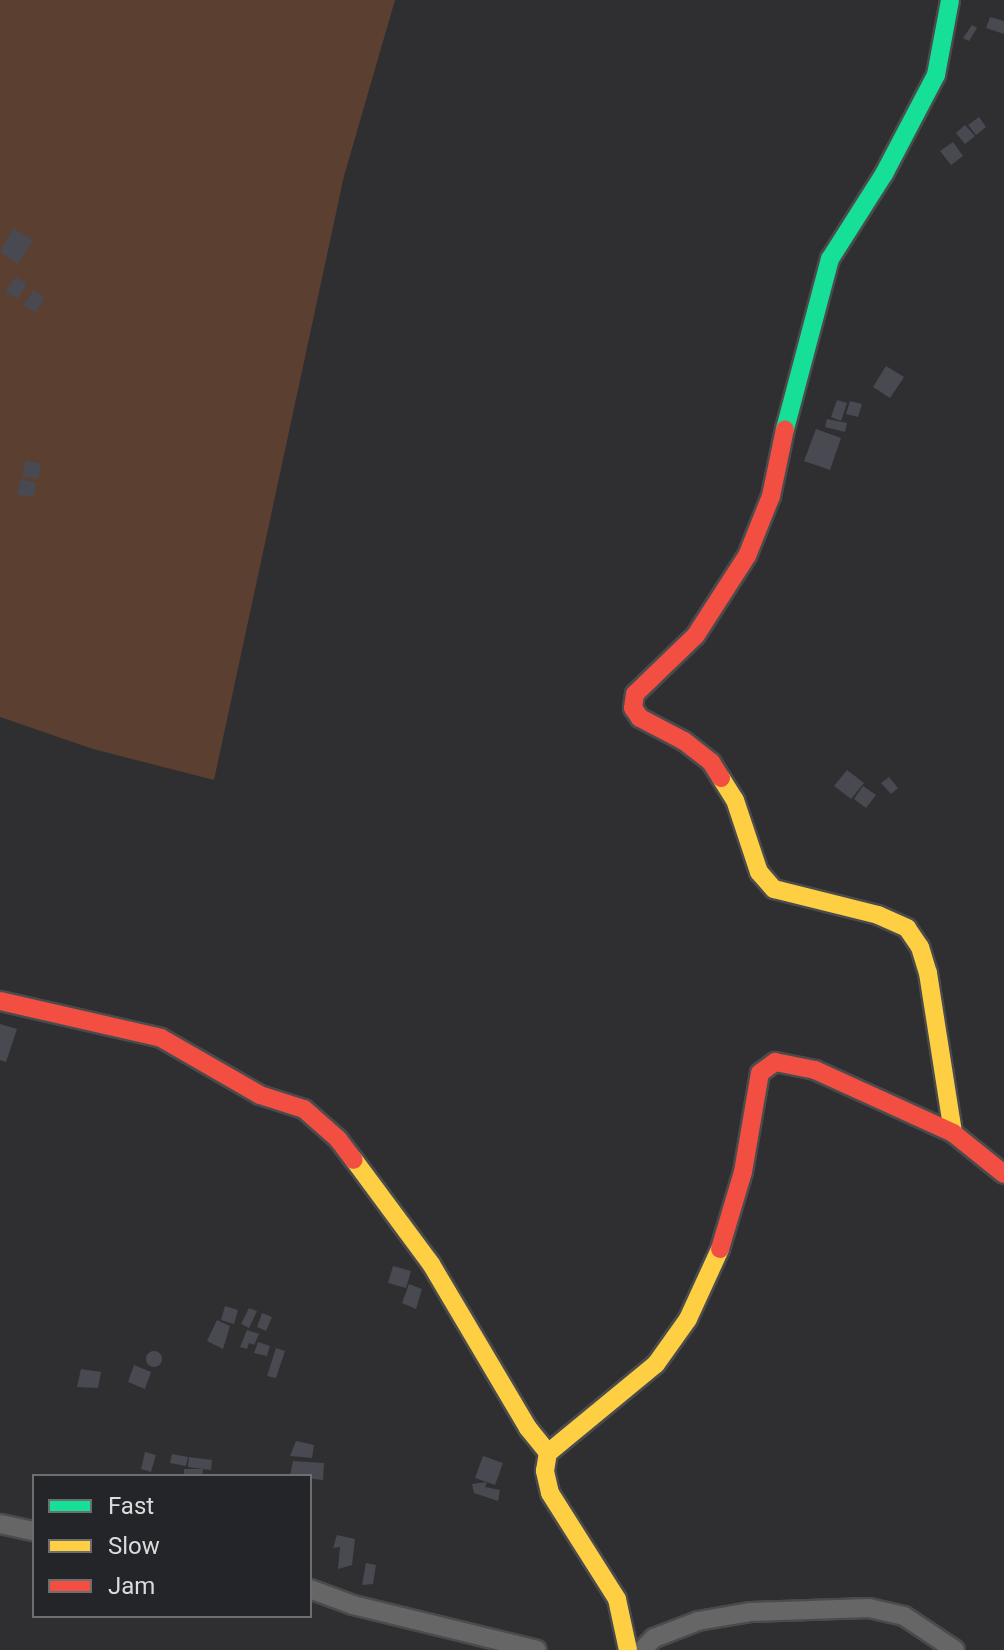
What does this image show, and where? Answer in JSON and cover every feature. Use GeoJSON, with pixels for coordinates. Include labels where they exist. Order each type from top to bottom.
{"type":"FeatureCollection","features":[{"type":"Feature","properties":{"kind":"street"},"geometry":{"type":"LineString","coordinates":[[950,0],[936,75],[884,174],[830,259],[792,393],[771,496],[747,556],[696,635],[635,694],[633,708],[640,718],[684,741],[711,762],[735,800],[759,872],[774,889],[878,915],[907,928],[920,947],[928,973],[953,1133]]}},
{"type":"Feature","properties":{"kind":"street"},"geometry":{"type":"LineString","coordinates":[[0,1001],[161,1038],[260,1095],[304,1109],[338,1139],[431,1264],[528,1428],[548,1453]]}},
{"type":"Feature","properties":{"kind":"street"},"geometry":{"type":"LineString","coordinates":[[628,1650],[617,1599],[550,1493],[545,1471],[548,1453],[656,1364],[688,1319],[724,1239],[743,1172],[760,1073],[766,1065],[775,1062],[815,1070],[953,1133],[1004,1174]]}},
{"type":"Feature","properties":{"kind":"street"},"geometry":{"type":"LineString","coordinates":[[0,1524],[32,1531]]}},
{"type":"Feature","properties":{"kind":"street"},"geometry":{"type":"LineString","coordinates":[[312,1590],[353,1605],[537,1650]]}},
{"type":"Feature","properties":{"kind":"street"},"geometry":{"type":"LineString","coordinates":[[642,1650],[654,1638],[698,1621],[751,1612],[869,1608],[904,1616],[955,1650]]}},
{"type":"Feature","properties":{"kind":"shaded area"},"geometry":{"type":"Polygon","coordinates":[[[0,0],[395,0],[344,176],[214,780],[93,749],[0,717],[0,0]]]}},
{"type":"Feature","properties":{"kind":"building"},"geometry":{"type":"Polygon","coordinates":[[[990,17],[1004,21],[1004,34],[986,28],[990,17]]]}},
{"type":"Feature","properties":{"kind":"building"},"geometry":{"type":"Polygon","coordinates":[[[972,25],[977,28],[969,41],[963,38],[972,25]]]}},
{"type":"Feature","properties":{"kind":"building"},"geometry":{"type":"Polygon","coordinates":[[[979,117],[986,127],[976,135],[968,125],[979,117]]]}},
{"type":"Feature","properties":{"kind":"building"},"geometry":{"type":"Polygon","coordinates":[[[965,125],[975,136],[965,144],[956,133],[965,125]]]}},
{"type":"Feature","properties":{"kind":"building"},"geometry":{"type":"Polygon","coordinates":[[[953,142],[963,156],[951,165],[940,151],[953,142]]]}},
{"type":"Feature","properties":{"kind":"building"},"geometry":{"type":"Polygon","coordinates":[[[13,228],[33,240],[18,264],[0,252],[13,228]]]}},
{"type":"Feature","properties":{"kind":"building"},"geometry":{"type":"Polygon","coordinates":[[[16,277],[27,284],[17,299],[5,291],[16,277]]]}},
{"type":"Feature","properties":{"kind":"building"},"geometry":{"type":"Polygon","coordinates":[[[34,290],[45,298],[35,312],[23,305],[34,290]]]}},
{"type":"Feature","properties":{"kind":"building"},"geometry":{"type":"Polygon","coordinates":[[[886,366],[904,377],[890,398],[873,387],[886,366]]]}},
{"type":"Feature","properties":{"kind":"building"},"geometry":{"type":"Polygon","coordinates":[[[837,400],[847,403],[841,421],[831,417],[837,400]]]}},
{"type":"Feature","properties":{"kind":"building"},"geometry":{"type":"Polygon","coordinates":[[[850,401],[862,404],[858,417],[846,414],[850,401]]]}},
{"type":"Feature","properties":{"kind":"building"},"geometry":{"type":"Polygon","coordinates":[[[827,419],[847,423],[845,432],[825,427],[827,419]]]}},
{"type":"Feature","properties":{"kind":"building"},"geometry":{"type":"Polygon","coordinates":[[[816,429],[841,438],[830,470],[804,461],[816,429]]]}},
{"type":"Feature","properties":{"kind":"building"},"geometry":{"type":"Polygon","coordinates":[[[26,460],[41,464],[38,479],[22,476],[26,460]]]}},
{"type":"Feature","properties":{"kind":"building"},"geometry":{"type":"Polygon","coordinates":[[[21,479],[36,483],[33,497],[17,495],[21,479]]]}},
{"type":"Feature","properties":{"kind":"building"},"geometry":{"type":"Polygon","coordinates":[[[847,770],[864,783],[851,799],[834,786],[847,770]]]}},
{"type":"Feature","properties":{"kind":"building"},"geometry":{"type":"Polygon","coordinates":[[[889,777],[898,788],[891,794],[881,783],[889,777]]]}},
{"type":"Feature","properties":{"kind":"building"},"geometry":{"type":"Polygon","coordinates":[[[863,786],[876,795],[866,808],[854,799],[863,786]]]}},
{"type":"Feature","properties":{"kind":"building"},"geometry":{"type":"Polygon","coordinates":[[[0,1024],[17,1029],[6,1062],[0,1060],[0,1024]]]}},
{"type":"Feature","properties":{"kind":"building"},"geometry":{"type":"Polygon","coordinates":[[[393,1266],[411,1271],[406,1288],[388,1283],[393,1266]]]}},
{"type":"Feature","properties":{"kind":"building"},"geometry":{"type":"Polygon","coordinates":[[[409,1284],[422,1289],[416,1309],[402,1303],[409,1284]]]}},
{"type":"Feature","properties":{"kind":"building"},"geometry":{"type":"Polygon","coordinates":[[[225,1306],[238,1310],[234,1324],[221,1320],[225,1306]]]}},
{"type":"Feature","properties":{"kind":"building"},"geometry":{"type":"Polygon","coordinates":[[[249,1308],[257,1311],[249,1328],[241,1324],[249,1308]]]}},
{"type":"Feature","properties":{"kind":"building"},"geometry":{"type":"Polygon","coordinates":[[[262,1313],[272,1317],[266,1331],[257,1327],[262,1313]]]}},
{"type":"Feature","properties":{"kind":"building"},"geometry":{"type":"Polygon","coordinates":[[[217,1320],[230,1326],[223,1349],[207,1341],[217,1320]]]}},
{"type":"Feature","properties":{"kind":"building"},"geometry":{"type":"Polygon","coordinates":[[[247,1330],[259,1334],[254,1345],[249,1343],[247,1349],[240,1347],[247,1330]]]}},
{"type":"Feature","properties":{"kind":"building"},"geometry":{"type":"Polygon","coordinates":[[[258,1342],[270,1346],[267,1356],[254,1353],[258,1342]]]}},
{"type":"Feature","properties":{"kind":"building"},"geometry":{"type":"Polygon","coordinates":[[[276,1348],[285,1351],[276,1378],[267,1376],[276,1348]]]}},
{"type":"Feature","properties":{"kind":"building"},"geometry":{"type":"Polygon","coordinates":[[[154,1351],[160,1353],[160,1365],[154,1367],[148,1365],[146,1359],[148,1353],[154,1351]]]}},
{"type":"Feature","properties":{"kind":"building"},"geometry":{"type":"Polygon","coordinates":[[[134,1365],[151,1372],[145,1389],[128,1382],[134,1365]]]}},
{"type":"Feature","properties":{"kind":"building"},"geometry":{"type":"Polygon","coordinates":[[[81,1369],[101,1372],[98,1388],[77,1387],[81,1369]]]}},
{"type":"Feature","properties":{"kind":"building"},"geometry":{"type":"Polygon","coordinates":[[[296,1441],[314,1445],[312,1458],[290,1456],[296,1441]]]}},
{"type":"Feature","properties":{"kind":"building"},"geometry":{"type":"Polygon","coordinates":[[[145,1452],[156,1455],[151,1472],[141,1469],[145,1452]]]}},
{"type":"Feature","properties":{"kind":"building"},"geometry":{"type":"Polygon","coordinates":[[[172,1454],[188,1457],[186,1466],[170,1463],[172,1454]]]}},
{"type":"Feature","properties":{"kind":"building"},"geometry":{"type":"Polygon","coordinates":[[[483,1456],[503,1463],[495,1485],[475,1478],[483,1456]]]}},
{"type":"Feature","properties":{"kind":"building"},"geometry":{"type":"Polygon","coordinates":[[[189,1457],[212,1460],[211,1470],[188,1467],[189,1457]]]}},
{"type":"Feature","properties":{"kind":"building"},"geometry":{"type":"Polygon","coordinates":[[[293,1461],[324,1463],[323,1480],[312,1479],[312,1474],[290,1474],[293,1461]]]}},
{"type":"Feature","properties":{"kind":"building"},"geometry":{"type":"Polygon","coordinates":[[[184,1469],[203,1469],[202,1474],[184,1474],[184,1469]]]}},
{"type":"Feature","properties":{"kind":"building"},"geometry":{"type":"Polygon","coordinates":[[[487,1482],[485,1487],[500,1490],[498,1501],[474,1493],[472,1484],[487,1482]]]}},
{"type":"Feature","properties":{"kind":"building"},"geometry":{"type":"Polygon","coordinates":[[[337,1535],[355,1539],[352,1565],[338,1569],[340,1547],[333,1548],[337,1535]]]}},
{"type":"Feature","properties":{"kind":"building"},"geometry":{"type":"Polygon","coordinates":[[[366,1563],[376,1565],[373,1584],[362,1585],[366,1563]]]}},
{"type":"Feature","properties":{"kind":"traffic: fast"},"geometry":{"type":"LineString","coordinates":[[785,429],[830,259],[884,174],[936,75],[950,0]]}},
{"type":"Feature","properties":{"kind":"traffic: slow"},"geometry":{"type":"LineString","coordinates":[[721,778],[735,800],[759,872],[774,889],[878,915],[907,928],[920,947],[928,973],[953,1133]]}},
{"type":"Feature","properties":{"kind":"traffic: slow"},"geometry":{"type":"LineString","coordinates":[[354,1160],[431,1264],[528,1428],[548,1453]]}},
{"type":"Feature","properties":{"kind":"traffic: slow"},"geometry":{"type":"LineString","coordinates":[[628,1650],[617,1599],[550,1493],[545,1471],[548,1453],[656,1364],[688,1319],[720,1249]]}},
{"type":"Feature","properties":{"kind":"traffic: jam"},"geometry":{"type":"LineString","coordinates":[[721,778],[711,762],[684,741],[640,718],[633,708],[635,694],[696,635],[747,556],[771,496],[785,429]]}},
{"type":"Feature","properties":{"kind":"traffic: jam"},"geometry":{"type":"LineString","coordinates":[[0,1001],[161,1038],[260,1095],[304,1109],[338,1139],[354,1160]]}},
{"type":"Feature","properties":{"kind":"traffic: jam"},"geometry":{"type":"LineString","coordinates":[[720,1249],[743,1172],[760,1073],[775,1062],[815,1070],[953,1133],[1004,1174]]}}]}
